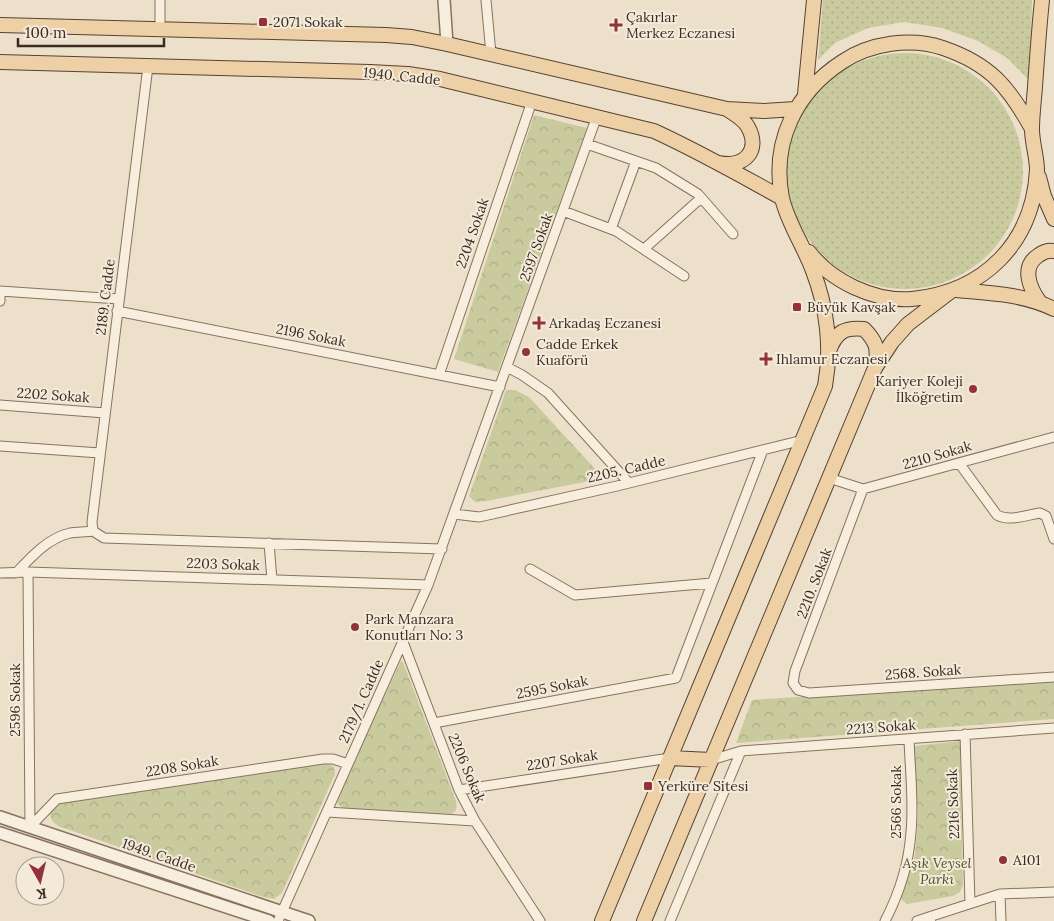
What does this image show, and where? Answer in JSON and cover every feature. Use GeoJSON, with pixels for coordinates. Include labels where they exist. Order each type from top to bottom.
{"type":"FeatureCollection","features":[{"type":"Feature","properties":{"kind":"main road"},"geometry":{"type":"LineString","coordinates":[[805,94],[814,0]]}},
{"type":"Feature","properties":{"kind":"main road"},"geometry":{"type":"LineString","coordinates":[[1042,0],[1032,129],[1037,168],[1044,196],[1054,219]]}},
{"type":"Feature","properties":{"kind":"main road"},"geometry":{"type":"LineString","coordinates":[[0,25],[412,37],[727,109],[764,111],[795,109]]}},
{"type":"Feature","properties":{"kind":"main road"},"geometry":{"type":"LineString","coordinates":[[602,921],[825,386],[829,351],[826,325],[816,282],[782,198],[780,168],[784,138],[795,109],[805,94],[825,73],[849,57],[877,46],[906,42],[935,45],[963,55],[988,70],[1009,91],[1032,129]]}},
{"type":"Feature","properties":{"kind":"main road","name":"1940. Cadde"},"geometry":{"type":"LineString","coordinates":[[0,62],[408,74],[440,79],[654,131],[686,145],[709,160],[782,198]]}},
{"type":"Feature","properties":{"kind":"main road"},"geometry":{"type":"LineString","coordinates":[[709,160],[721,164],[733,164],[744,160],[752,150],[752,137],[747,125],[727,109]]}},
{"type":"Feature","properties":{"kind":"main road"},"geometry":{"type":"LineString","coordinates":[[644,921],[874,368],[892,342],[908,324],[953,291],[983,275],[1006,254],[1023,228],[1034,199],[1037,168]]}},
{"type":"Feature","properties":{"kind":"main road"},"geometry":{"type":"LineString","coordinates":[[799,239],[812,256],[828,271],[846,283],[866,292],[886,297],[908,299],[929,297],[953,291],[1008,294],[1038,301],[1054,309]]}},
{"type":"Feature","properties":{"kind":"main road"},"geometry":{"type":"LineString","coordinates":[[1038,301],[1028,279],[1028,270],[1032,260],[1040,254],[1049,250],[1054,251]]}},
{"type":"Feature","properties":{"kind":"main road"},"geometry":{"type":"LineString","coordinates":[[829,351],[834,340],[841,332],[852,328],[864,329],[873,338],[877,346],[874,368]]}},
{"type":"Feature","properties":{"kind":"main road"},"geometry":{"type":"LineString","coordinates":[[670,758],[711,760]]}},
{"type":"Feature","properties":{"kind":"street"},"geometry":{"type":"LineString","coordinates":[[160,0],[160,30]]}},
{"type":"Feature","properties":{"kind":"street"},"geometry":{"type":"LineString","coordinates":[[444,0],[447,44]]}},
{"type":"Feature","properties":{"kind":"street"},"geometry":{"type":"LineString","coordinates":[[486,0],[491,54]]}},
{"type":"Feature","properties":{"kind":"street","name":"2189. Cadde"},"geometry":{"type":"LineString","coordinates":[[93,531],[92,522],[100,453],[148,66]]}},
{"type":"Feature","properties":{"kind":"street","name":"2204 Sokak"},"geometry":{"type":"LineString","coordinates":[[439,374],[532,101]]}},
{"type":"Feature","properties":{"kind":"street","name":"2597 Sokak"},"geometry":{"type":"LineString","coordinates":[[500,386],[597,116]]}},
{"type":"Feature","properties":{"kind":"street"},"geometry":{"type":"LineString","coordinates":[[587,144],[656,168],[698,194],[733,234]]}},
{"type":"Feature","properties":{"kind":"street"},"geometry":{"type":"LineString","coordinates":[[611,229],[636,161]]}},
{"type":"Feature","properties":{"kind":"street"},"geometry":{"type":"LineString","coordinates":[[644,249],[701,198]]}},
{"type":"Feature","properties":{"kind":"street"},"geometry":{"type":"LineString","coordinates":[[563,211],[611,229],[684,276]]}},
{"type":"Feature","properties":{"kind":"street"},"geometry":{"type":"LineString","coordinates":[[0,301],[0,291],[119,299]]}},
{"type":"Feature","properties":{"kind":"street","name":"2196 Sokak"},"geometry":{"type":"LineString","coordinates":[[117,311],[500,386]]}},
{"type":"Feature","properties":{"kind":"street"},"geometry":{"type":"LineString","coordinates":[[507,368],[530,379],[548,393],[629,483]]}},
{"type":"Feature","properties":{"kind":"street","name":"2179/1. Cadde"},"geometry":{"type":"LineString","coordinates":[[280,917],[428,585],[500,386]]}},
{"type":"Feature","properties":{"kind":"street","name":"2202 Sokak"},"geometry":{"type":"LineString","coordinates":[[0,406],[105,413]]}},
{"type":"Feature","properties":{"kind":"street","name":"2210 Sokak"},"geometry":{"type":"LineString","coordinates":[[863,490],[1054,436]]}},
{"type":"Feature","properties":{"kind":"street","name":"2205. Cadde"},"geometry":{"type":"LineString","coordinates":[[454,514],[479,517],[629,483],[803,440]]}},
{"type":"Feature","properties":{"kind":"street"},"geometry":{"type":"LineString","coordinates":[[0,446],[100,453]]}},
{"type":"Feature","properties":{"kind":"street"},"geometry":{"type":"LineString","coordinates":[[530,569],[576,595],[712,583],[763,450]]}},
{"type":"Feature","properties":{"kind":"street"},"geometry":{"type":"LineString","coordinates":[[959,463],[1002,518],[1044,514],[1054,539]]}},
{"type":"Feature","properties":{"kind":"street"},"geometry":{"type":"LineString","coordinates":[[829,478],[863,490]]}},
{"type":"Feature","properties":{"kind":"street","name":"2210. Sokak"},"geometry":{"type":"LineString","coordinates":[[795,687],[795,672],[863,490]]}},
{"type":"Feature","properties":{"kind":"street"},"geometry":{"type":"LineString","coordinates":[[0,573],[16,573],[40,548],[57,538],[69,533],[93,531]]}},
{"type":"Feature","properties":{"kind":"street","name":"2203 Sokak"},"geometry":{"type":"LineString","coordinates":[[93,531],[104,538],[442,549]]}},
{"type":"Feature","properties":{"kind":"street"},"geometry":{"type":"LineString","coordinates":[[269,543],[272,580]]}},
{"type":"Feature","properties":{"kind":"street","name":"2596 Sokak"},"geometry":{"type":"LineString","coordinates":[[28,572],[30,827]]}},
{"type":"Feature","properties":{"kind":"street","name":"2203 Sokak"},"geometry":{"type":"LineString","coordinates":[[16,573],[428,585]]}},
{"type":"Feature","properties":{"kind":"street","name":"2595 Sokak"},"geometry":{"type":"LineString","coordinates":[[434,723],[676,678],[712,583]]}},
{"type":"Feature","properties":{"kind":"street","name":"2206 Sokak"},"geometry":{"type":"LineString","coordinates":[[403,642],[459,790],[475,821],[540,921]]}},
{"type":"Feature","properties":{"kind":"street","name":"2568. Sokak"},"geometry":{"type":"LineString","coordinates":[[795,687],[804,693],[809,693],[1054,677]]}},
{"type":"Feature","properties":{"kind":"street","name":"2213 Sokak"},"geometry":{"type":"LineString","coordinates":[[711,760],[740,751],[1054,728]]}},
{"type":"Feature","properties":{"kind":"street","name":"2216 Sokak"},"geometry":{"type":"LineString","coordinates":[[965,734],[970,903]]}},
{"type":"Feature","properties":{"kind":"street","name":"2566 Sokak"},"geometry":{"type":"LineString","coordinates":[[885,921],[904,873],[911,837],[909,739]]}},
{"type":"Feature","properties":{"kind":"street"},"geometry":{"type":"LineString","coordinates":[[670,921],[740,751]]}},
{"type":"Feature","properties":{"kind":"street","name":"2208 Sokak"},"geometry":{"type":"LineString","coordinates":[[30,827],[57,799],[323,758],[348,764]]}},
{"type":"Feature","properties":{"kind":"street","name":"2207 Sokak"},"geometry":{"type":"LineString","coordinates":[[459,790],[670,758]]}},
{"type":"Feature","properties":{"kind":"street"},"geometry":{"type":"LineString","coordinates":[[327,812],[475,821]]}},
{"type":"Feature","properties":{"kind":"street","name":"1949. Cadde"},"geometry":{"type":"LineString","coordinates":[[0,817],[280,917],[309,921]]}},
{"type":"Feature","properties":{"kind":"street","name":"1949. Cadde"},"geometry":{"type":"LineString","coordinates":[[0,833],[269,921]]}},
{"type":"Feature","properties":{"kind":"street"},"geometry":{"type":"LineString","coordinates":[[917,921],[1000,894],[1054,892]]}},
{"type":"Feature","properties":{"kind":"street"},"geometry":{"type":"LineString","coordinates":[[1000,894],[1001,921]]}},
{"type":"Feature","properties":{"kind":"green space"},"geometry":{"type":"Polygon","coordinates":[[[823,0],[1032,0],[1030,81],[1007,58],[978,41],[942,28],[904,22],[868,28],[835,43],[818,60],[823,0]]]}},
{"type":"Feature","properties":{"kind":"green space"},"geometry":{"type":"Polygon","coordinates":[[[893,53],[917,53],[939,58],[961,67],[989,87],[1003,105],[1014,126],[1021,148],[1023,171],[1021,194],[1014,216],[1003,237],[989,255],[961,275],[939,284],[917,289],[893,289],[871,284],[849,275],[821,255],[801,227],[792,205],[787,183],[787,159],[792,137],[801,115],[821,87],[849,67],[871,58],[893,53]]]}},
{"type":"Feature","properties":{"kind":"green space"},"geometry":{"type":"Polygon","coordinates":[[[534,115],[587,128],[498,372],[454,359],[534,115]]]}},
{"type":"Feature","properties":{"kind":"green space"},"geometry":{"type":"Polygon","coordinates":[[[506,390],[515,390],[529,397],[598,472],[595,480],[486,501],[475,502],[469,496],[506,390]]]}},
{"type":"Feature","properties":{"kind":"green space"},"geometry":{"type":"Polygon","coordinates":[[[401,661],[456,801],[457,807],[455,811],[447,816],[343,808],[338,804],[336,798],[401,661]]]}},
{"type":"Feature","properties":{"kind":"green space"},"geometry":{"type":"Polygon","coordinates":[[[1054,680],[1054,719],[736,743],[752,700],[1054,680]]]}},
{"type":"Feature","properties":{"kind":"green space","name":"Aşık Veysel Parkı"},"geometry":{"type":"Polygon","coordinates":[[[960,741],[963,885],[960,892],[953,896],[907,904],[900,898],[915,855],[918,816],[914,746],[960,741]]]}},
{"type":"Feature","properties":{"kind":"green space"},"geometry":{"type":"Polygon","coordinates":[[[330,764],[334,767],[335,774],[282,893],[274,899],[263,897],[58,826],[50,815],[57,802],[330,764]]]}},
{"type":"Feature","properties":{"kind":"place","name":"2071 Sokak"},"geometry":{"type":"Point","coordinates":[263,22]}},
{"type":"Feature","properties":{"kind":"place","name":"Çakırlar Merkez Eczanesi"},"geometry":{"type":"Point","coordinates":[616,25]}},
{"type":"Feature","properties":{"kind":"place","name":"Büyük Kavşak"},"geometry":{"type":"Point","coordinates":[797,307]}},
{"type":"Feature","properties":{"kind":"place","name":"Arkadaş Eczanesi"},"geometry":{"type":"Point","coordinates":[539,323]}},
{"type":"Feature","properties":{"kind":"place","name":"Cadde Erkek Kuaförü"},"geometry":{"type":"Point","coordinates":[526,352]}},
{"type":"Feature","properties":{"kind":"place","name":"Ihlamur Eczanesi"},"geometry":{"type":"Point","coordinates":[766,359]}},
{"type":"Feature","properties":{"kind":"place","name":"Kariyer Koleji İlköğretim"},"geometry":{"type":"Point","coordinates":[973,389]}},
{"type":"Feature","properties":{"kind":"place","name":"Park Manzara Konutları No: 3"},"geometry":{"type":"Point","coordinates":[355,627]}},
{"type":"Feature","properties":{"kind":"place","name":"Yerküre Sitesi"},"geometry":{"type":"Point","coordinates":[648,786]}},
{"type":"Feature","properties":{"kind":"place","name":"A101"},"geometry":{"type":"Point","coordinates":[1003,860]}}]}
